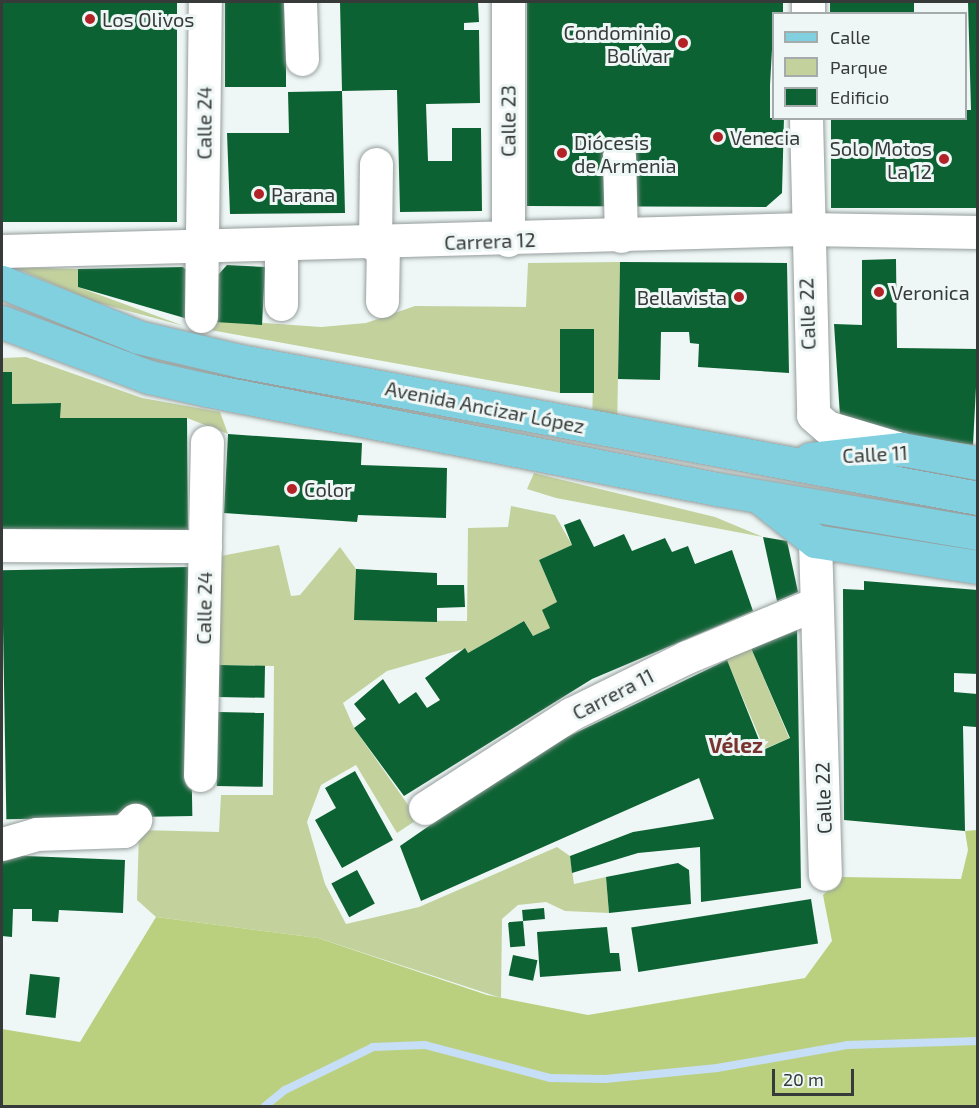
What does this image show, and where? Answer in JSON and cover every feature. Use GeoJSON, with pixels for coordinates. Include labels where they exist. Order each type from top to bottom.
{"type":"FeatureCollection","features":[{"type":"Feature","properties":{"kind":"main road","name":"Avenida Ancizar López"},"geometry":{"type":"LineString","coordinates":[[2,282],[38,301],[150,340],[773,464],[978,498]]}},
{"type":"Feature","properties":{"kind":"main road","name":"Avenida Ancizar López"},"geometry":{"type":"LineString","coordinates":[[2,322],[149,377],[758,496],[978,533]]}},
{"type":"Feature","properties":{"kind":"main road","name":"Calle 11"},"geometry":{"type":"LineString","coordinates":[[773,464],[901,449],[978,463]]}},
{"type":"Feature","properties":{"kind":"main road"},"geometry":{"type":"LineString","coordinates":[[758,496],[816,541],[978,567]]}},
{"type":"Feature","properties":{"kind":"street","name":"Calle 24"},"geometry":{"type":"LineString","coordinates":[[201,316],[205,2]]}},
{"type":"Feature","properties":{"kind":"street"},"geometry":{"type":"LineString","coordinates":[[300,2],[302,58]]}},
{"type":"Feature","properties":{"kind":"street","name":"Calle 23"},"geometry":{"type":"LineString","coordinates":[[508,2],[508,240]]}},
{"type":"Feature","properties":{"kind":"street","name":"Calle 22"},"geometry":{"type":"LineString","coordinates":[[806,120],[805,230],[813,415],[827,427],[901,449]]}},
{"type":"Feature","properties":{"kind":"street"},"geometry":{"type":"LineString","coordinates":[[619,156],[621,236]]}},
{"type":"Feature","properties":{"kind":"street"},"geometry":{"type":"LineString","coordinates":[[376,164],[382,301]]}},
{"type":"Feature","properties":{"kind":"street","name":"Carrera 12"},"geometry":{"type":"LineString","coordinates":[[2,251],[379,245],[805,230],[978,232]]}},
{"type":"Feature","properties":{"kind":"street"},"geometry":{"type":"LineString","coordinates":[[281,245],[281,304]]}},
{"type":"Feature","properties":{"kind":"street","name":"Calle 24"},"geometry":{"type":"LineString","coordinates":[[200,775],[207,442]]}},
{"type":"Feature","properties":{"kind":"street","name":"Calle 22"},"geometry":{"type":"LineString","coordinates":[[816,541],[815,604],[825,874]]}},
{"type":"Feature","properties":{"kind":"street"},"geometry":{"type":"LineString","coordinates":[[2,545],[205,546]]}},
{"type":"Feature","properties":{"kind":"street","name":"Carrera 11"},"geometry":{"type":"LineString","coordinates":[[425,808],[571,714],[687,657],[815,604]]}},
{"type":"Feature","properties":{"kind":"street"},"geometry":{"type":"LineString","coordinates":[[2,831],[36,834],[123,831],[135,820]]}},
{"type":"Feature","properties":{"kind":"street"},"geometry":{"type":"LineString","coordinates":[[2,844],[36,834]]}},
{"type":"Feature","properties":{"kind":"green space"},"geometry":{"type":"Polygon","coordinates":[[[620,262],[617,433],[592,428],[594,329],[560,330],[560,393],[194,327],[209,319],[321,327],[366,323],[415,306],[526,307],[528,263],[620,262]]]}},
{"type":"Feature","properties":{"kind":"green space"},"geometry":{"type":"Polygon","coordinates":[[[13,267],[78,269],[78,287],[184,326],[95,302],[13,267]]]}},
{"type":"Feature","properties":{"kind":"green space"},"geometry":{"type":"Polygon","coordinates":[[[26,357],[142,398],[220,412],[228,434],[187,418],[60,418],[60,403],[12,404],[12,372],[2,372],[2,358],[26,357]]]}},
{"type":"Feature","properties":{"kind":"green space"},"geometry":{"type":"Polygon","coordinates":[[[534,473],[715,517],[763,537],[556,498],[527,489],[534,473]]]}},
{"type":"Feature","properties":{"kind":"green space"},"geometry":{"type":"Polygon","coordinates":[[[511,506],[555,515],[572,545],[539,560],[557,602],[550,628],[533,636],[524,621],[468,653],[464,649],[387,671],[343,703],[354,728],[418,819],[397,833],[356,765],[321,785],[307,822],[325,884],[346,924],[419,907],[557,847],[570,856],[574,884],[606,877],[609,913],[565,911],[546,902],[518,905],[502,919],[501,998],[318,938],[156,917],[137,900],[139,830],[219,832],[221,795],[273,795],[274,666],[219,665],[221,556],[279,545],[291,596],[300,595],[340,547],[356,569],[355,620],[467,621],[468,528],[508,527],[511,506]]]}},
{"type":"Feature","properties":{"kind":"green space"},"geometry":{"type":"Polygon","coordinates":[[[751,648],[789,738],[764,749],[726,659],[751,648]]]}},
{"type":"Feature","properties":{"kind":"green space"},"geometry":{"type":"Polygon","coordinates":[[[977,830],[977,1106],[2,1106],[2,1029],[80,1042],[156,917],[318,938],[487,995],[588,1015],[805,978],[832,941],[823,895],[842,877],[961,879],[968,850],[965,831],[977,830]]]}},
{"type":"Feature","properties":{"kind":"building"},"geometry":{"type":"Polygon","coordinates":[[[2,2],[177,2],[177,222],[2,222],[2,2]]]}},
{"type":"Feature","properties":{"kind":"building"},"geometry":{"type":"Polygon","coordinates":[[[225,2],[286,2],[286,87],[225,87],[225,2]]]}},
{"type":"Feature","properties":{"kind":"building"},"geometry":{"type":"Polygon","coordinates":[[[340,2],[478,2],[479,22],[464,23],[464,30],[479,30],[480,103],[426,104],[428,161],[452,161],[452,128],[481,128],[482,211],[400,212],[397,90],[342,91],[340,2]]]}},
{"type":"Feature","properties":{"kind":"building"},"geometry":{"type":"Polygon","coordinates":[[[527,2],[783,2],[783,12],[772,12],[770,85],[770,118],[784,120],[782,193],[766,207],[527,206],[527,2]]]}},
{"type":"Feature","properties":{"kind":"building"},"geometry":{"type":"Polygon","coordinates":[[[830,2],[914,2],[914,12],[830,12],[830,2]]]}},
{"type":"Feature","properties":{"kind":"building"},"geometry":{"type":"Polygon","coordinates":[[[968,2],[978,2],[978,208],[831,208],[831,120],[967,120],[967,110],[971,110],[968,2]]]}},
{"type":"Feature","properties":{"kind":"building"},"geometry":{"type":"Polygon","coordinates":[[[342,91],[345,213],[230,214],[227,133],[289,133],[288,92],[342,91]]]}},
{"type":"Feature","properties":{"kind":"building"},"geometry":{"type":"Polygon","coordinates":[[[896,259],[897,348],[978,349],[973,445],[885,432],[840,416],[834,324],[862,325],[862,260],[896,259]]]}},
{"type":"Feature","properties":{"kind":"building"},"geometry":{"type":"Polygon","coordinates":[[[620,262],[787,263],[789,373],[698,367],[699,344],[690,343],[689,332],[661,332],[660,380],[618,379],[620,262]]]}},
{"type":"Feature","properties":{"kind":"building"},"geometry":{"type":"Polygon","coordinates":[[[227,265],[265,267],[262,325],[215,322],[217,276],[227,265]]]}},
{"type":"Feature","properties":{"kind":"building"},"geometry":{"type":"Polygon","coordinates":[[[183,267],[191,274],[188,319],[78,287],[78,269],[183,267]]]}},
{"type":"Feature","properties":{"kind":"building"},"geometry":{"type":"Polygon","coordinates":[[[560,329],[594,329],[594,393],[560,393],[560,329]]]}},
{"type":"Feature","properties":{"kind":"building"},"geometry":{"type":"Polygon","coordinates":[[[2,372],[12,372],[12,404],[61,403],[60,418],[187,418],[188,530],[2,529],[2,372]]]}},
{"type":"Feature","properties":{"kind":"building","name":"Color"},"geometry":{"type":"Polygon","coordinates":[[[228,434],[362,443],[361,465],[447,468],[446,518],[358,515],[357,522],[224,513],[228,434]]]}},
{"type":"Feature","properties":{"kind":"building"},"geometry":{"type":"Polygon","coordinates":[[[580,519],[594,547],[624,534],[632,551],[665,538],[672,552],[688,546],[695,564],[732,550],[753,611],[592,679],[404,796],[354,728],[366,719],[354,704],[383,679],[399,704],[416,692],[427,708],[440,700],[425,678],[465,648],[468,653],[524,621],[533,636],[550,628],[542,610],[557,602],[539,560],[572,545],[564,525],[580,519]]]}},
{"type":"Feature","properties":{"kind":"building"},"geometry":{"type":"Polygon","coordinates":[[[763,537],[787,541],[798,592],[777,601],[763,537]]]}},
{"type":"Feature","properties":{"kind":"building"},"geometry":{"type":"Polygon","coordinates":[[[188,567],[192,816],[6,819],[2,570],[188,567]]]}},
{"type":"Feature","properties":{"kind":"building"},"geometry":{"type":"Polygon","coordinates":[[[356,569],[437,573],[437,585],[464,585],[465,607],[437,608],[437,622],[354,620],[356,569]]]}},
{"type":"Feature","properties":{"kind":"building"},"geometry":{"type":"Polygon","coordinates":[[[864,581],[978,590],[978,674],[954,673],[954,692],[977,694],[976,727],[963,726],[965,831],[844,820],[843,589],[864,590],[864,581]]]}},
{"type":"Feature","properties":{"kind":"building"},"geometry":{"type":"Polygon","coordinates":[[[797,626],[801,888],[701,902],[700,847],[638,853],[572,873],[570,856],[633,832],[714,819],[699,778],[421,901],[400,846],[536,752],[727,660],[763,750],[790,738],[751,648],[797,626]]]}},
{"type":"Feature","properties":{"kind":"building"},"geometry":{"type":"Polygon","coordinates":[[[219,665],[265,666],[264,698],[218,697],[219,665]]]}},
{"type":"Feature","properties":{"kind":"building"},"geometry":{"type":"Polygon","coordinates":[[[218,712],[264,713],[263,787],[217,786],[218,712]]]}},
{"type":"Feature","properties":{"kind":"building"},"geometry":{"type":"Polygon","coordinates":[[[355,771],[393,840],[342,868],[315,820],[336,808],[325,788],[355,771]]]}},
{"type":"Feature","properties":{"kind":"building"},"geometry":{"type":"Polygon","coordinates":[[[2,855],[125,860],[123,913],[59,910],[58,922],[32,921],[32,909],[13,909],[12,937],[2,936],[2,855]]]}},
{"type":"Feature","properties":{"kind":"building"},"geometry":{"type":"Polygon","coordinates":[[[678,863],[689,870],[691,904],[609,913],[606,877],[678,863]]]}},
{"type":"Feature","properties":{"kind":"building"},"geometry":{"type":"Polygon","coordinates":[[[357,870],[375,904],[349,917],[331,884],[357,870]]]}},
{"type":"Feature","properties":{"kind":"building"},"geometry":{"type":"Polygon","coordinates":[[[811,899],[818,943],[638,972],[631,927],[811,899]]]}},
{"type":"Feature","properties":{"kind":"building"},"geometry":{"type":"Polygon","coordinates":[[[544,908],[545,919],[523,921],[522,910],[544,908]]]}},
{"type":"Feature","properties":{"kind":"building"},"geometry":{"type":"Polygon","coordinates":[[[523,921],[525,946],[510,947],[508,922],[523,921]]]}},
{"type":"Feature","properties":{"kind":"building"},"geometry":{"type":"Polygon","coordinates":[[[607,927],[610,953],[619,953],[621,971],[540,977],[537,932],[607,927]]]}},
{"type":"Feature","properties":{"kind":"building"},"geometry":{"type":"Polygon","coordinates":[[[513,955],[537,960],[533,981],[509,976],[513,955]]]}},
{"type":"Feature","properties":{"kind":"building"},"geometry":{"type":"Polygon","coordinates":[[[30,974],[60,977],[56,1018],[26,1015],[30,974]]]}},
{"type":"Feature","properties":{"kind":"waterway"},"geometry":{"type":"LineString","coordinates":[[265,1106],[285,1090],[373,1047],[425,1045],[550,1078],[605,1079],[717,1068],[847,1045],[978,1041]]}},
{"type":"Feature","properties":{"kind":"place","name":"Los Olivos"},"geometry":{"type":"Point","coordinates":[90,19]}},
{"type":"Feature","properties":{"kind":"place","name":"Condominio Bolívar"},"geometry":{"type":"Point","coordinates":[683,43]}},
{"type":"Feature","properties":{"kind":"place","name":"Venecia"},"geometry":{"type":"Point","coordinates":[718,137]}},
{"type":"Feature","properties":{"kind":"place","name":"Diócesis de Armenia"},"geometry":{"type":"Point","coordinates":[562,153]}},
{"type":"Feature","properties":{"kind":"place","name":"Solo Motos La 12"},"geometry":{"type":"Point","coordinates":[944,159]}},
{"type":"Feature","properties":{"kind":"place","name":"Parana"},"geometry":{"type":"Point","coordinates":[259,194]}},
{"type":"Feature","properties":{"kind":"place","name":"Veronica"},"geometry":{"type":"Point","coordinates":[879,292]}},
{"type":"Feature","properties":{"kind":"place","name":"Bellavista"},"geometry":{"type":"Point","coordinates":[739,297]}},
{"type":"Feature","properties":{"kind":"place","name":"Color"},"geometry":{"type":"Point","coordinates":[292,489]}},
{"type":"Feature","properties":{"kind":"district","name":"Vélez"},"geometry":{"type":"Point","coordinates":[736,745]}}]}
